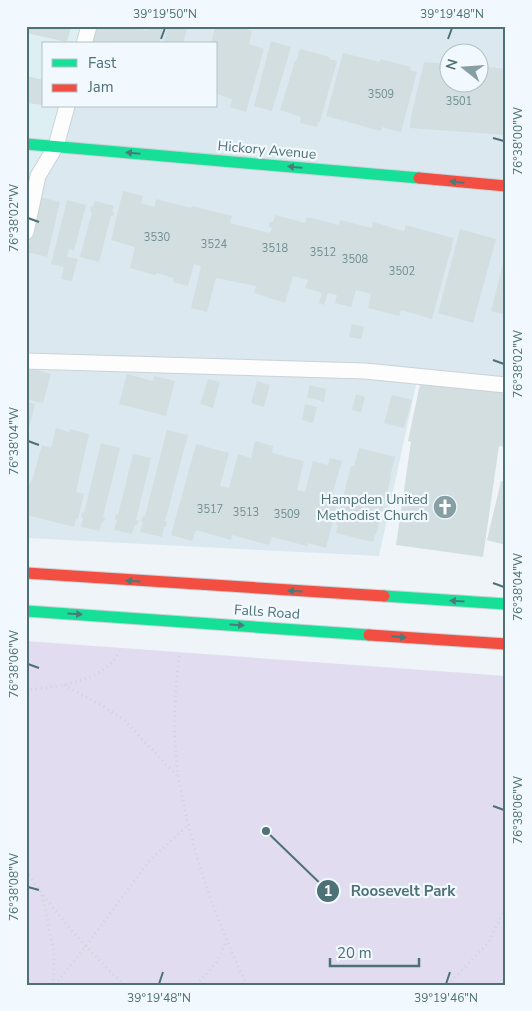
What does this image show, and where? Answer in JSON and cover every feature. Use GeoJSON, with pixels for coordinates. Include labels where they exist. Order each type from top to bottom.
{"type":"FeatureCollection","features":[{"type":"Feature","properties":{"kind":"main road","name":"Hickory Avenue"},"geometry":{"type":"LineString","coordinates":[[26,144],[506,186]]}},
{"type":"Feature","properties":{"kind":"main road","name":"Falls Road"},"geometry":{"type":"LineString","coordinates":[[26,573],[506,604]]}},
{"type":"Feature","properties":{"kind":"main road","name":"Falls Road"},"geometry":{"type":"LineString","coordinates":[[26,611],[506,644]]}},
{"type":"Feature","properties":{"kind":"lane"},"geometry":{"type":"LineString","coordinates":[[85,42],[89,26]]}},
{"type":"Feature","properties":{"kind":"lane"},"geometry":{"type":"LineString","coordinates":[[26,232],[38,178],[56,146],[66,108]]}},
{"type":"Feature","properties":{"kind":"lane"},"geometry":{"type":"LineString","coordinates":[[26,361],[365,371],[506,385]]}},
{"type":"Feature","properties":{"kind":"path"},"geometry":{"type":"LineString","coordinates":[[26,690],[64,685],[85,679],[115,659],[119,651]]}},
{"type":"Feature","properties":{"kind":"path"},"geometry":{"type":"LineString","coordinates":[[179,656],[175,743],[189,824],[209,892],[247,985]]}},
{"type":"Feature","properties":{"kind":"path"},"geometry":{"type":"LineString","coordinates":[[64,685],[104,706],[124,720],[180,779]]}},
{"type":"Feature","properties":{"kind":"path"},"geometry":{"type":"LineString","coordinates":[[54,985],[86,946],[150,860],[189,824]]}},
{"type":"Feature","properties":{"kind":"path"},"geometry":{"type":"LineString","coordinates":[[27,872],[42,894],[86,946],[125,985]]}},
{"type":"Feature","properties":{"kind":"path"},"geometry":{"type":"LineString","coordinates":[[42,894],[54,954],[54,985]]}},
{"type":"Feature","properties":{"kind":"path"},"geometry":{"type":"LineString","coordinates":[[448,985],[488,943],[506,907]]}},
{"type":"Feature","properties":{"kind":"path"},"geometry":{"type":"LineString","coordinates":[[196,985],[217,962],[227,940]]}},
{"type":"Feature","properties":{"kind":"shaded area"},"geometry":{"type":"Polygon","coordinates":[[[26,26],[86,26],[82,42],[42,42],[42,108],[64,108],[26,257],[26,26]]]}},
{"type":"Feature","properties":{"kind":"shaded area"},"geometry":{"type":"Polygon","coordinates":[[[86,26],[506,26],[506,385],[418,376],[379,556],[26,538],[26,257],[64,108],[218,108],[218,42],[82,42],[86,26]]]}},
{"type":"Feature","properties":{"kind":"shaded area"},"geometry":{"type":"Polygon","coordinates":[[[26,641],[506,676],[506,985],[26,985],[26,641]]]}},
{"type":"Feature","properties":{"kind":"building"},"geometry":{"type":"Polygon","coordinates":[[[26,26],[71,26],[67,42],[26,33],[26,26]]]}},
{"type":"Feature","properties":{"kind":"building"},"geometry":{"type":"Polygon","coordinates":[[[97,26],[133,26],[147,31],[148,26],[163,27],[159,42],[93,42],[97,26]]]}},
{"type":"Feature","properties":{"kind":"building"},"geometry":{"type":"Polygon","coordinates":[[[168,26],[188,26],[184,42],[164,42],[168,26]]]}},
{"type":"Feature","properties":{"kind":"building"},"geometry":{"type":"Polygon","coordinates":[[[215,26],[234,28],[234,26],[239,26],[252,31],[249,44],[264,49],[246,112],[230,107],[232,99],[218,95],[218,42],[211,42],[215,26]]]}},
{"type":"Feature","properties":{"kind":"building"},"geometry":{"type":"Polygon","coordinates":[[[271,41],[291,47],[272,111],[254,106],[271,41]]]}},
{"type":"Feature","properties":{"kind":"building"},"geometry":{"type":"Polygon","coordinates":[[[300,49],[337,61],[317,127],[300,123],[301,117],[280,110],[300,49]]]}},
{"type":"Feature","properties":{"kind":"building"},"geometry":{"type":"Polygon","coordinates":[[[343,53],[380,62],[380,59],[411,67],[410,70],[417,72],[401,132],[382,127],[381,131],[326,116],[343,53]]]}},
{"type":"Feature","properties":{"kind":"building"},"geometry":{"type":"Polygon","coordinates":[[[424,62],[440,63],[440,92],[490,92],[490,67],[506,69],[506,135],[410,128],[424,62]]]}},
{"type":"Feature","properties":{"kind":"building"},"geometry":{"type":"Polygon","coordinates":[[[26,76],[42,80],[42,105],[26,103],[26,76]]]}},
{"type":"Feature","properties":{"kind":"building"},"geometry":{"type":"Polygon","coordinates":[[[123,191],[143,196],[141,203],[154,207],[156,199],[191,208],[192,206],[232,216],[230,223],[270,233],[272,228],[269,227],[270,222],[273,222],[275,215],[305,223],[307,217],[339,225],[340,220],[372,228],[373,222],[404,231],[406,225],[453,238],[451,252],[432,319],[401,310],[399,316],[368,308],[371,294],[356,290],[351,307],[335,303],[337,295],[328,293],[324,305],[319,303],[322,293],[305,288],[308,280],[293,276],[285,303],[254,293],[256,286],[216,278],[207,312],[191,308],[201,266],[194,264],[188,286],[173,282],[173,278],[130,268],[135,247],[111,240],[123,191]]]}},
{"type":"Feature","properties":{"kind":"building"},"geometry":{"type":"Polygon","coordinates":[[[40,197],[60,202],[47,257],[27,252],[40,197]]]}},
{"type":"Feature","properties":{"kind":"building"},"geometry":{"type":"Polygon","coordinates":[[[67,200],[86,205],[74,251],[69,249],[67,257],[78,259],[72,281],[61,279],[64,267],[51,264],[67,200]]]}},
{"type":"Feature","properties":{"kind":"building"},"geometry":{"type":"Polygon","coordinates":[[[95,201],[114,206],[113,216],[111,216],[99,262],[80,257],[92,212],[90,211],[91,206],[93,207],[95,201]]]}},
{"type":"Feature","properties":{"kind":"building"},"geometry":{"type":"Polygon","coordinates":[[[460,229],[496,239],[473,323],[438,313],[460,229]]]}},
{"type":"Feature","properties":{"kind":"building"},"geometry":{"type":"Polygon","coordinates":[[[506,255],[506,315],[491,311],[506,255]]]}},
{"type":"Feature","properties":{"kind":"building"},"geometry":{"type":"Polygon","coordinates":[[[352,324],[364,327],[361,339],[349,337],[352,324]]]}},
{"type":"Feature","properties":{"kind":"building"},"geometry":{"type":"Polygon","coordinates":[[[26,367],[51,374],[43,403],[26,399],[26,367]]]}},
{"type":"Feature","properties":{"kind":"building"},"geometry":{"type":"Polygon","coordinates":[[[127,374],[153,381],[154,376],[175,381],[166,416],[119,404],[127,374]]]}},
{"type":"Feature","properties":{"kind":"building"},"geometry":{"type":"Polygon","coordinates":[[[208,379],[220,382],[213,408],[200,404],[208,379]]]}},
{"type":"Feature","properties":{"kind":"building"},"geometry":{"type":"Polygon","coordinates":[[[257,381],[270,385],[264,407],[251,403],[257,381]]]}},
{"type":"Feature","properties":{"kind":"building","name":"Hampden United Methodist Church"},"geometry":{"type":"Polygon","coordinates":[[[425,383],[506,388],[506,447],[499,446],[483,557],[396,545],[411,442],[408,441],[420,384],[425,385],[425,383]]]}},
{"type":"Feature","properties":{"kind":"building"},"geometry":{"type":"Polygon","coordinates":[[[310,385],[326,389],[324,402],[307,397],[310,385]]]}},
{"type":"Feature","properties":{"kind":"building"},"geometry":{"type":"Polygon","coordinates":[[[356,394],[365,397],[361,412],[352,410],[356,394]]]}},
{"type":"Feature","properties":{"kind":"building"},"geometry":{"type":"Polygon","coordinates":[[[392,395],[412,400],[404,428],[384,423],[392,395]]]}},
{"type":"Feature","properties":{"kind":"building"},"geometry":{"type":"Polygon","coordinates":[[[26,402],[35,404],[27,435],[26,434],[26,402]]]}},
{"type":"Feature","properties":{"kind":"building"},"geometry":{"type":"Polygon","coordinates":[[[305,404],[317,407],[313,423],[302,420],[305,404]]]}},
{"type":"Feature","properties":{"kind":"building"},"geometry":{"type":"Polygon","coordinates":[[[56,428],[69,432],[70,429],[89,434],[76,492],[84,494],[78,519],[76,519],[74,527],[26,515],[26,497],[42,445],[51,448],[56,428]]]}},
{"type":"Feature","properties":{"kind":"building"},"geometry":{"type":"Polygon","coordinates":[[[167,430],[188,435],[162,537],[140,532],[143,522],[141,521],[143,516],[145,516],[167,430]]]}},
{"type":"Feature","properties":{"kind":"building"},"geometry":{"type":"Polygon","coordinates":[[[255,441],[273,446],[272,453],[304,461],[297,490],[305,492],[313,461],[328,465],[330,458],[342,461],[331,498],[338,501],[326,548],[308,543],[307,546],[272,537],[269,545],[232,535],[231,540],[196,530],[192,541],[171,535],[196,444],[229,453],[220,486],[229,488],[238,454],[251,458],[255,441]]]}},
{"type":"Feature","properties":{"kind":"building"},"geometry":{"type":"Polygon","coordinates":[[[101,443],[120,448],[103,517],[105,518],[104,522],[102,522],[99,531],[81,527],[83,518],[81,517],[82,512],[84,513],[101,443]]]}},
{"type":"Feature","properties":{"kind":"building"},"geometry":{"type":"Polygon","coordinates":[[[359,448],[395,457],[373,542],[336,533],[338,525],[336,525],[351,466],[354,466],[359,448]]]}},
{"type":"Feature","properties":{"kind":"building"},"geometry":{"type":"Polygon","coordinates":[[[133,454],[151,458],[136,520],[139,521],[135,525],[132,534],[114,530],[117,520],[115,520],[116,514],[118,515],[133,454]]]}},
{"type":"Feature","properties":{"kind":"building"},"geometry":{"type":"Polygon","coordinates":[[[501,481],[506,482],[506,545],[487,540],[501,481]]]}},
{"type":"Feature","properties":{"kind":"traffic: fast"},"geometry":{"type":"LineString","coordinates":[[26,144],[419,178]]}},
{"type":"Feature","properties":{"kind":"traffic: fast"},"geometry":{"type":"LineString","coordinates":[[384,596],[506,604]]}},
{"type":"Feature","properties":{"kind":"traffic: fast"},"geometry":{"type":"LineString","coordinates":[[26,611],[369,635]]}},
{"type":"Feature","properties":{"kind":"traffic: jam"},"geometry":{"type":"LineString","coordinates":[[419,178],[506,186]]}},
{"type":"Feature","properties":{"kind":"traffic: jam"},"geometry":{"type":"LineString","coordinates":[[26,573],[384,596]]}},
{"type":"Feature","properties":{"kind":"traffic: jam"},"geometry":{"type":"LineString","coordinates":[[369,635],[506,644]]}},
{"type":"Feature","properties":{"kind":"place","name":"Hampden United Methodist Church"},"geometry":{"type":"Point","coordinates":[445,507]}},
{"type":"Feature","properties":{"kind":"place","name":"Roosevelt Park"},"geometry":{"type":"Point","coordinates":[266,831]}}]}
